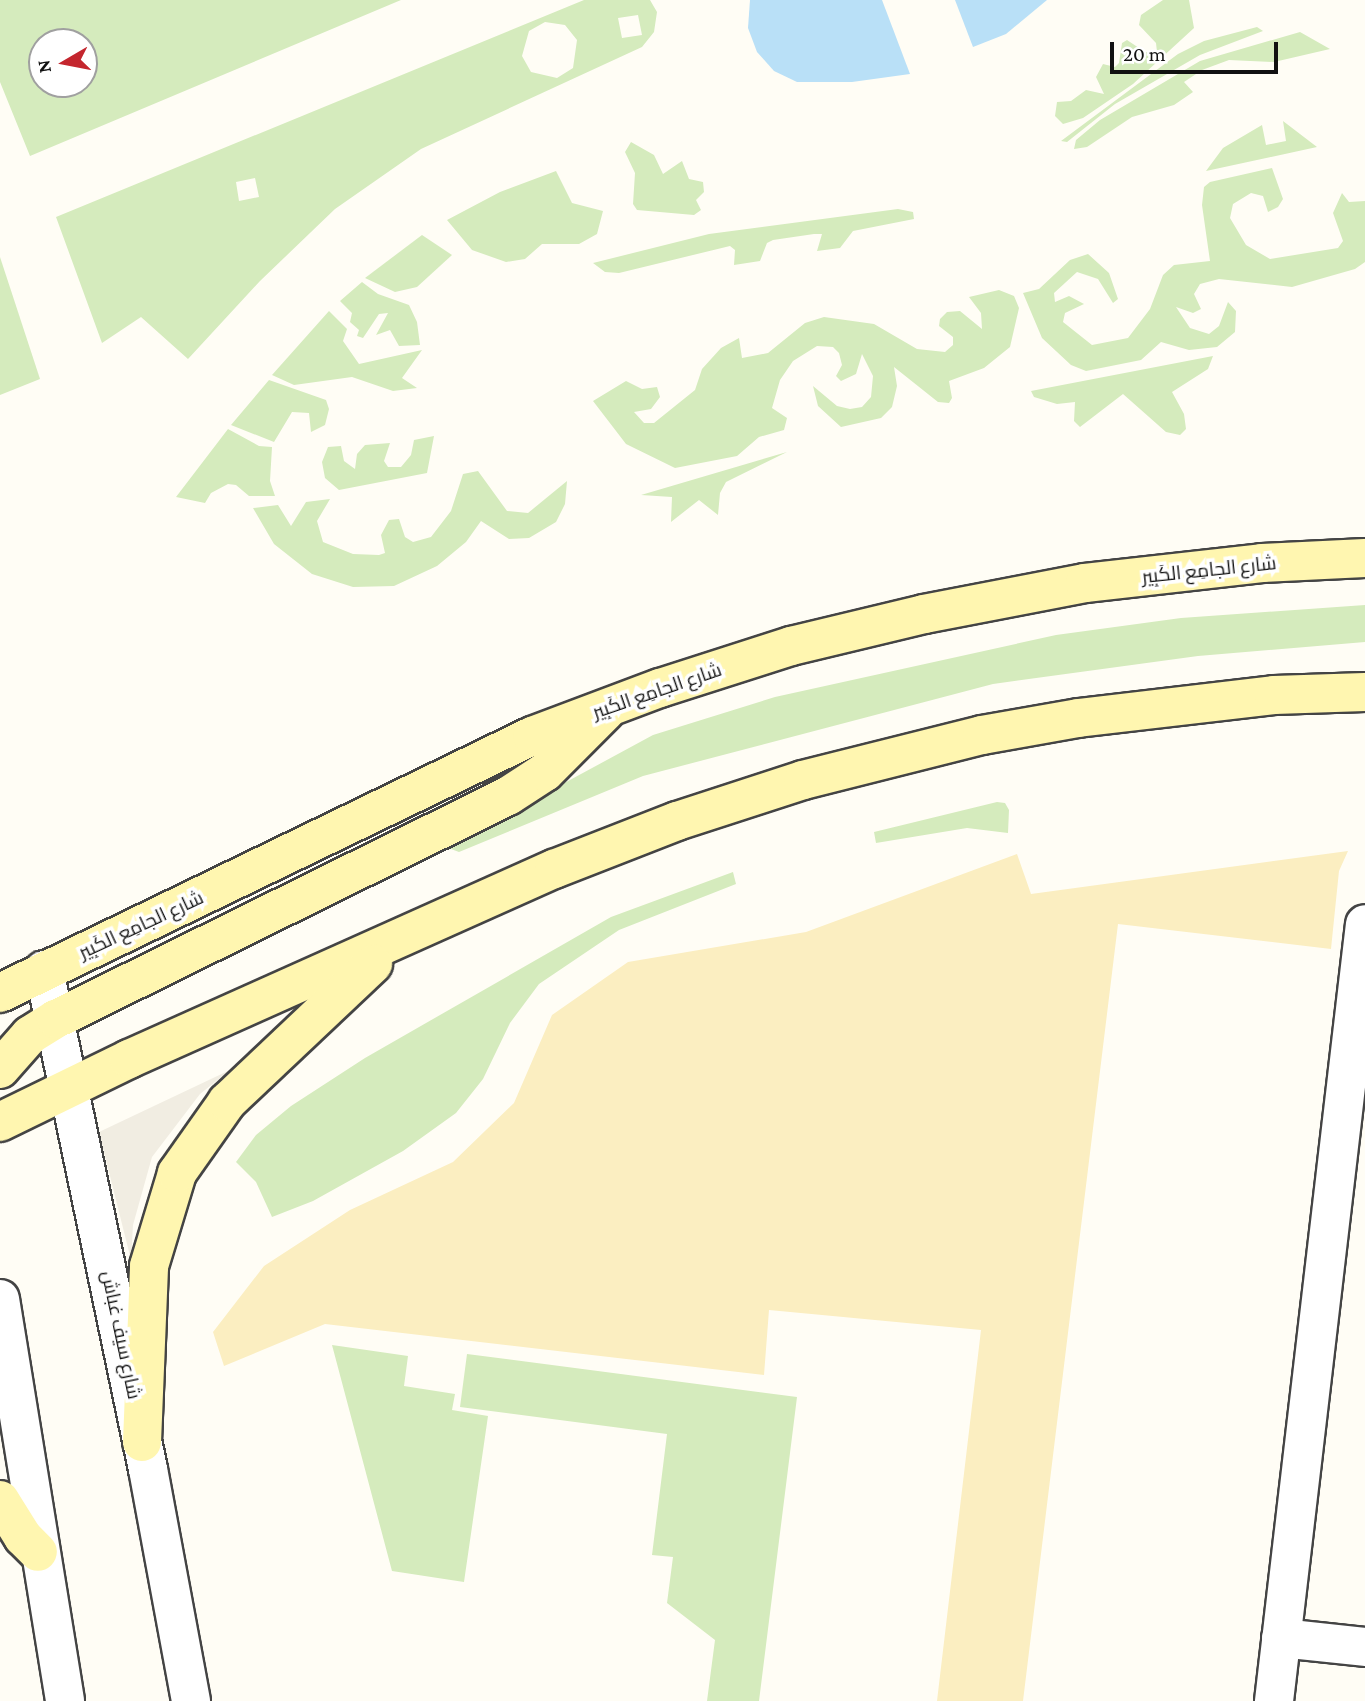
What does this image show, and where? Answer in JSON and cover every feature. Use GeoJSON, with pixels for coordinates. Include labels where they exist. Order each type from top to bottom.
{"type":"FeatureCollection","features":[{"type":"Feature","properties":{"kind":"main road","name":"شارع الجامِع الكَبِير"},"geometry":{"type":"LineString","coordinates":[[0,993],[532,736],[791,646],[924,614],[1085,583],[1262,563],[1365,558]]}},
{"type":"Feature","properties":{"kind":"main road"},"geometry":{"type":"LineString","coordinates":[[0,1122],[554,869],[677,821],[803,780],[982,735],[1077,718],[1274,695],[1365,692]]}},
{"type":"Feature","properties":{"kind":"main road"},"geometry":{"type":"LineString","coordinates":[[0,1069],[30,1035],[56,1019],[508,796],[579,742],[610,707]]}},
{"type":"Feature","properties":{"kind":"main road"},"geometry":{"type":"LineString","coordinates":[[142,1442],[149,1266],[177,1173],[227,1102],[394,944]]}},
{"type":"Feature","properties":{"kind":"main road"},"geometry":{"type":"LineString","coordinates":[[0,1051],[22,1021],[44,971]]}},
{"type":"Feature","properties":{"kind":"main road"},"geometry":{"type":"LineString","coordinates":[[0,1500],[23,1537],[38,1552]]}},
{"type":"Feature","properties":{"kind":"street"},"geometry":{"type":"LineString","coordinates":[[1274,1701],[1281,1638],[1350,1179],[1365,923]]}},
{"type":"Feature","properties":{"kind":"street","name":"شارع سيف غباش"},"geometry":{"type":"LineString","coordinates":[[44,971],[71,1088],[191,1701]]}},
{"type":"Feature","properties":{"kind":"street"},"geometry":{"type":"LineString","coordinates":[[0,1299],[38,1552],[65,1701]]}},
{"type":"Feature","properties":{"kind":"street"},"geometry":{"type":"LineString","coordinates":[[1281,1638],[1365,1647]]}},
{"type":"Feature","properties":{"kind":"green space"},"geometry":{"type":"Polygon","coordinates":[[[0,0],[401,0],[30,156],[0,82],[0,0]]]}},
{"type":"Feature","properties":{"kind":"green space"},"geometry":{"type":"Polygon","coordinates":[[[584,0],[650,0],[657,12],[654,32],[642,47],[421,149],[335,209],[260,281],[188,359],[141,317],[102,343],[56,217],[584,0]],[[638,15],[618,18],[622,38],[642,35],[638,15]],[[545,22],[529,31],[522,56],[531,72],[557,78],[573,68],[577,40],[565,25],[545,22]],[[255,178],[236,182],[239,201],[259,197],[255,178]]]}},
{"type":"Feature","properties":{"kind":"green space"},"geometry":{"type":"Polygon","coordinates":[[[1163,0],[1189,0],[1194,28],[1133,84],[1083,118],[1063,124],[1055,116],[1057,102],[1071,101],[1086,90],[1104,94],[1096,77],[1103,64],[1115,67],[1119,63],[1122,43],[1127,40],[1145,52],[1157,52],[1156,43],[1139,25],[1141,15],[1163,0]]]}},
{"type":"Feature","properties":{"kind":"green space"},"geometry":{"type":"Polygon","coordinates":[[[1257,27],[1263,31],[1200,55],[1115,104],[1067,142],[1061,141],[1178,54],[1204,41],[1257,27]]]}},
{"type":"Feature","properties":{"kind":"green space"},"geometry":{"type":"Polygon","coordinates":[[[1300,32],[1330,49],[1274,62],[1229,60],[1202,70],[1184,82],[1193,92],[1174,105],[1132,117],[1087,147],[1074,149],[1076,140],[1100,120],[1200,61],[1300,32]]]}},
{"type":"Feature","properties":{"kind":"green space"},"geometry":{"type":"Polygon","coordinates":[[[1283,121],[1317,147],[1206,171],[1223,148],[1262,125],[1266,145],[1286,141],[1283,121]]]}},
{"type":"Feature","properties":{"kind":"green space"},"geometry":{"type":"Polygon","coordinates":[[[631,142],[654,155],[663,174],[682,161],[689,179],[703,182],[704,192],[696,200],[701,210],[694,215],[637,210],[633,204],[635,173],[625,152],[631,142]]]}},
{"type":"Feature","properties":{"kind":"green space"},"geometry":{"type":"Polygon","coordinates":[[[1272,168],[1283,199],[1278,207],[1268,212],[1263,196],[1251,193],[1233,204],[1230,218],[1246,245],[1270,259],[1338,248],[1343,241],[1333,213],[1342,193],[1349,202],[1365,201],[1365,262],[1355,269],[1292,287],[1219,279],[1200,284],[1194,294],[1201,309],[1193,313],[1176,307],[1190,328],[1209,334],[1219,326],[1228,302],[1236,311],[1235,332],[1217,347],[1189,350],[1161,342],[1141,360],[1086,371],[1071,365],[1042,338],[1023,293],[1039,289],[1070,260],[1088,254],[1109,273],[1118,299],[1113,303],[1098,279],[1077,272],[1054,293],[1055,302],[1069,296],[1084,304],[1065,313],[1063,322],[1092,345],[1128,338],[1150,309],[1163,275],[1174,265],[1210,261],[1202,205],[1204,187],[1210,182],[1272,168]]]}},
{"type":"Feature","properties":{"kind":"green space"},"geometry":{"type":"Polygon","coordinates":[[[556,171],[572,203],[603,211],[597,234],[579,244],[542,244],[525,259],[506,262],[472,250],[447,220],[500,192],[556,171]]]}},
{"type":"Feature","properties":{"kind":"green space"},"geometry":{"type":"Polygon","coordinates":[[[898,209],[913,212],[914,219],[853,231],[840,248],[817,251],[822,234],[814,234],[773,240],[767,243],[760,261],[734,265],[735,250],[730,246],[619,273],[605,272],[593,263],[709,234],[898,209]]]}},
{"type":"Feature","properties":{"kind":"green space"},"geometry":{"type":"Polygon","coordinates":[[[422,235],[452,255],[417,287],[395,292],[365,278],[422,235]]]}},
{"type":"Feature","properties":{"kind":"green space"},"geometry":{"type":"Polygon","coordinates":[[[0,257],[40,379],[0,395],[0,257]]]}},
{"type":"Feature","properties":{"kind":"green space"},"geometry":{"type":"Polygon","coordinates":[[[362,282],[378,294],[409,305],[417,322],[420,345],[399,346],[390,330],[376,335],[388,313],[379,314],[363,338],[357,336],[359,330],[350,322],[352,313],[340,301],[362,282]]]}},
{"type":"Feature","properties":{"kind":"green space"},"geometry":{"type":"Polygon","coordinates":[[[999,290],[1014,296],[1019,308],[1010,347],[984,368],[949,381],[952,398],[949,403],[938,402],[894,367],[897,386],[892,407],[881,418],[841,427],[818,406],[813,386],[837,406],[850,409],[862,407],[871,397],[873,376],[862,354],[856,374],[841,381],[836,376],[842,365],[839,353],[833,347],[817,346],[793,361],[780,380],[772,408],[787,418],[784,430],[759,437],[737,456],[675,468],[626,444],[593,401],[626,381],[642,389],[657,387],[660,397],[651,409],[634,412],[644,423],[654,423],[695,390],[702,369],[721,348],[739,338],[742,358],[768,353],[805,323],[824,317],[874,324],[917,349],[945,352],[953,345],[953,337],[939,326],[940,319],[947,312],[960,311],[982,329],[981,313],[969,297],[999,290]]]}},
{"type":"Feature","properties":{"kind":"green space"},"geometry":{"type":"Polygon","coordinates":[[[329,311],[347,329],[343,341],[359,364],[422,350],[402,378],[417,388],[393,391],[352,377],[294,385],[272,375],[329,311]]]}},
{"type":"Feature","properties":{"kind":"green space"},"geometry":{"type":"Polygon","coordinates":[[[1213,356],[1208,369],[1172,392],[1184,414],[1186,429],[1180,435],[1166,432],[1123,394],[1080,427],[1074,421],[1075,402],[1057,404],[1034,397],[1031,391],[1213,356]]]}},
{"type":"Feature","properties":{"kind":"green space"},"geometry":{"type":"Polygon","coordinates":[[[269,380],[326,400],[329,409],[325,425],[311,432],[309,413],[292,412],[274,442],[231,425],[269,380]]]}},
{"type":"Feature","properties":{"kind":"green space"},"geometry":{"type":"Polygon","coordinates":[[[228,429],[259,446],[272,447],[270,481],[275,496],[249,496],[236,485],[228,484],[211,493],[205,503],[176,497],[228,429]]]}},
{"type":"Feature","properties":{"kind":"green space"},"geometry":{"type":"Polygon","coordinates":[[[434,436],[427,473],[339,490],[325,478],[322,462],[328,447],[341,446],[344,461],[355,469],[357,454],[365,445],[390,443],[384,461],[388,467],[401,467],[411,455],[414,440],[434,436]]]}},
{"type":"Feature","properties":{"kind":"green space"},"geometry":{"type":"Polygon","coordinates":[[[787,452],[726,482],[720,493],[718,515],[699,500],[671,522],[672,497],[641,495],[787,452]]]}},
{"type":"Feature","properties":{"kind":"green space"},"geometry":{"type":"Polygon","coordinates":[[[478,471],[507,511],[528,513],[567,481],[565,504],[556,522],[529,538],[509,539],[481,521],[466,542],[437,566],[394,586],[353,587],[312,574],[274,544],[253,508],[278,505],[291,526],[306,502],[330,499],[317,521],[323,542],[353,554],[379,555],[385,553],[381,535],[389,520],[399,519],[405,537],[413,542],[431,537],[451,511],[463,474],[478,471]]]}},
{"type":"Feature","properties":{"kind":"green space"},"geometry":{"type":"Polygon","coordinates":[[[1365,605],[1365,642],[1198,656],[993,684],[643,776],[459,852],[451,849],[450,845],[653,735],[775,697],[1056,635],[1181,618],[1365,605]]]}},
{"type":"Feature","properties":{"kind":"green space"},"geometry":{"type":"Polygon","coordinates":[[[997,802],[1005,803],[1009,810],[1008,833],[967,828],[876,843],[874,832],[997,802]]]}},
{"type":"Feature","properties":{"kind":"green space"},"geometry":{"type":"Polygon","coordinates":[[[733,872],[736,884],[619,930],[539,984],[510,1023],[483,1079],[456,1113],[403,1151],[313,1201],[272,1217],[256,1182],[236,1162],[256,1135],[291,1106],[365,1058],[611,917],[733,872]]]}},
{"type":"Feature","properties":{"kind":"green space"},"geometry":{"type":"Polygon","coordinates":[[[332,1345],[408,1356],[404,1386],[455,1394],[452,1410],[488,1416],[464,1582],[392,1571],[332,1345]]]}},
{"type":"Feature","properties":{"kind":"green space"},"geometry":{"type":"Polygon","coordinates":[[[467,1354],[797,1397],[759,1701],[707,1701],[715,1640],[667,1603],[673,1557],[652,1555],[667,1434],[460,1407],[467,1354]]]}},
{"type":"Feature","properties":{"kind":"sand"},"geometry":{"type":"Polygon","coordinates":[[[1348,851],[1339,871],[1331,949],[1118,924],[1023,1701],[937,1701],[981,1330],[769,1310],[764,1375],[325,1324],[224,1366],[213,1332],[264,1266],[350,1210],[453,1162],[514,1103],[552,1015],[628,962],[806,932],[1017,854],[1031,894],[1348,851]]]}},
{"type":"Feature","properties":{"kind":"shaded area"},"geometry":{"type":"Polygon","coordinates":[[[230,1070],[200,1094],[152,1157],[133,1225],[131,1260],[99,1132],[230,1070]]]}},
{"type":"Feature","properties":{"kind":"water"},"geometry":{"type":"Polygon","coordinates":[[[750,0],[882,0],[910,74],[852,82],[797,82],[774,71],[757,52],[748,28],[750,0]]]}},
{"type":"Feature","properties":{"kind":"water"},"geometry":{"type":"Polygon","coordinates":[[[955,0],[1047,0],[1006,34],[973,47],[955,0]]]}}]}
